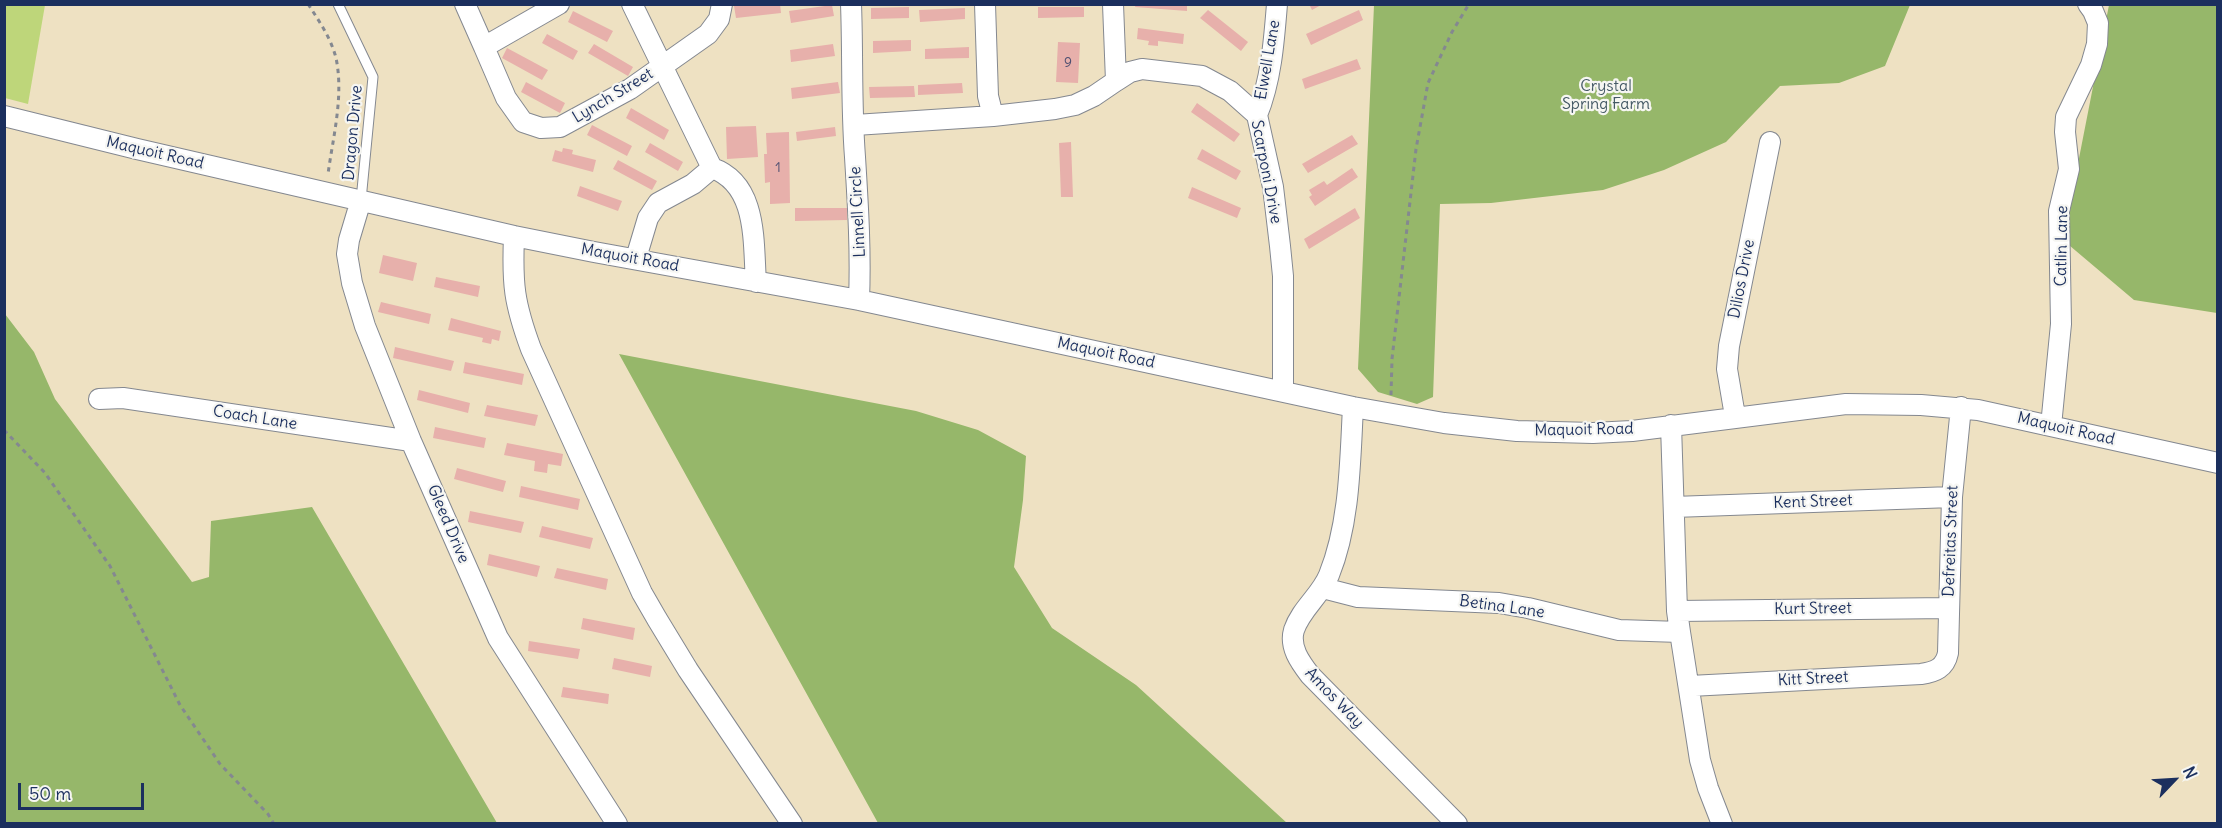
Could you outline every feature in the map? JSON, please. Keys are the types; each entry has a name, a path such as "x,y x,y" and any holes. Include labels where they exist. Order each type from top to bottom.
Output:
{"street":[{"path":"465,4 484,47 559,4"},
{"path":"632,4 712,168 734,181 748,206 755,249 756,282"},
{"name":"Lynch Street","path":"484,47 506,98 523,122 541,128 560,127 630,89 708,34 719,19 722,4"},
{"name":"Linnell Circle","path":"851,4 854,156 858,187 861,261 859,300"},
{"path":"985,4 988,96 993,116"},
{"path":"855,125 993,116 1075,105 1094,96 1116,81 1113,4"},
{"name":"Elwell Lane","path":"1257,115 1265,96 1277,4"},
{"name":"Catlin Lane","path":"2050,426 2061,324 2059,211 2069,169 2065,132 2066,117 2091,65 2097,44 2098,23 2088,4"},
{"name":"Scarponi Drive","path":"1116,81 1130,72 1142,69 1202,76 1230,91 1257,115 1272,187 1280,246 1284,391"},
{"name":"Maquoit Road","path":"4,116 514,236 859,300 1353,407 1480,428 1536,432 1622,431 1846,404 1884,403 1961,408 2217,464"},
{"name":"Dilios Drive","path":"1734,416 1727,369 1729,346 1770,142"},
{"path":"636,258 648,218 658,203 693,184 712,168"},
{"name":"Gleed Drive","path":"362,200 349,240 347,254 352,283 365,326 411,441 498,638 617,824"},
{"path":"514,236 512,277 520,321 531,350 642,593 688,670 792,824"},
{"name":"Coach Lane","path":"99,399 123,398 411,441"},
{"name":"Amos Way","path":"1353,407 1347,488 1337,551 1323,588 1294,630 1294,648 1300,663 1457,824"},
{"name":"Defreitas Street","path":"1936,670 1946,661 1948,653 1952,497 1961,408"},
{"path":"1671,425 1677,611 1700,760 1708,789 1722,824"},
{"name":"Kent Street","path":"1674,507 1952,497"},
{"name":"Betina Lane","path":"1323,588 1358,597 1499,603 1619,630 1680,632"},
{"name":"Kurt Street","path":"1677,611 1949,608"},
{"name":"Kitt Street","path":"1690,686 1922,674 1936,670"}],"lane":[{"name":"Dragon Drive","path":"338,4 373,77 362,200"}],"path":[{"path":"308,4 324,28 336,57 340,86 328,174"},
{"path":"1390,413 1392,359 1416,149 1428,83 1452,32 1469,4"},
{"path":"4,430 45,472 110,566 180,705 220,764 268,814 274,824"}],"green space":[{"path":"5,4 45,5 28,104 5,98"},
{"name":"Crystal Spring Farm","path":"1374,4 1910,5 1885,66 1839,83 1780,86 1726,142 1664,170 1603,190 1491,203 1440,204 1433,397 1417,404 1378,392 1358,369"},
{"path":"2109,5 2217,5 2217,313 2134,300 2063,240"},
{"path":"5,314 34,352 55,399 192,582 209,577 211,521 312,507 497,823 5,823"},
{"path":"619,354 916,411 978,430 1026,456 1014,567 1052,628 1136,685 1287,823 878,823"}],"building":[{"path":"780,4 781,13 736,18 734,6"},
{"path":"1136,4 1187,4 1187,11 1135,7"},
{"path":"1309,4 1323,4 1312,10"},
{"path":"832,5 834,16 791,23 789,11"},
{"path":"909,7 909,18 871,19 871,8"},
{"path":"1038,7 1084,7 1084,17 1038,18"},
{"path":"965,8 965,19 920,22 919,10"},
{"path":"1208,10 1248,42 1241,51 1200,18"},
{"path":"1359,10 1363,20 1311,45 1306,34"},
{"path":"573,11 613,31 607,42 568,22"},
{"path":"1138,28 1184,34 1183,44 1158,41 1158,46 1148,45 1149,41 1137,39"},
{"path":"547,34 578,51 573,60 542,43"},
{"path":"911,40 911,51 873,53 873,41"},
{"path":"1058,42 1080,43 1078,83 1056,82"},
{"path":"594,44 633,67 628,76 588,53"},
{"path":"833,44 835,56 791,62 790,50"},
{"path":"969,47 969,58 925,59 925,49"},
{"path":"507,48 548,70 542,80 502,58"},
{"path":"1357,59 1361,69 1305,89 1302,79"},
{"path":"526,82 565,103 560,113 521,92"},
{"path":"838,82 840,93 792,99 791,88"},
{"path":"962,83 963,93 918,95 918,85"},
{"path":"914,86 915,97 870,98 869,87"},
{"path":"1197,103 1240,134 1234,142 1191,112"},
{"path":"631,108 669,130 664,140 626,118"},
{"path":"592,125 632,146 627,156 587,135"},
{"path":"756,126 758,157 727,159 726,127"},
{"path":"835,127 836,136 797,141 796,132"},
{"path":"789,132 790,203 770,204 770,182 765,183 766,133"},
{"path":"1352,135 1358,144 1308,173 1302,164"},
{"path":"1071,142 1073,197 1061,197 1059,143"},
{"path":"650,143 683,162 678,171 645,152"},
{"path":"563,148 573,150 572,154 596,160 593,172 552,161 555,150 562,152"},
{"path":"1202,149 1241,171 1236,180 1197,159"},
{"path":"618,160 657,181 652,190 613,169"},
{"path":"1352,168 1358,177 1315,206 1309,197 1312,195 1309,190 1324,181 1327,185"},
{"path":"580,186 622,201 618,211 577,196"},
{"path":"1192,187 1241,208 1237,218 1188,198"},
{"path":"795,208 847,208 847,220 795,221"},
{"path":"1355,208 1360,218 1309,249 1304,239"},
{"path":"383,255 417,263 413,281 379,273"},
{"path":"436,277 480,286 478,297 434,287"},
{"path":"381,302 431,314 429,324 378,312"},
{"path":"451,318 501,331 499,341 492,339 491,344 482,342 483,338 448,330"},
{"path":"395,347 454,361 451,371 393,358"},
{"path":"465,362 524,374 522,385 463,373"},
{"path":"419,390 470,403 468,413 417,400"},
{"path":"487,405 538,415 535,426 484,416"},
{"path":"435,427 486,438 484,448 433,438"},
{"path":"507,443 563,454 561,466 548,464 547,473 534,471 535,461 504,455"},
{"path":"457,468 506,481 503,492 454,479"},
{"path":"521,486 580,499 578,510 519,497"},
{"path":"470,511 524,522 521,533 468,522"},
{"path":"542,526 593,538 590,549 539,537"},
{"path":"489,554 540,566 537,577 487,565"},
{"path":"557,568 608,579 606,590 554,578"},
{"path":"583,618 635,628 633,640 581,629"},
{"path":"529,641 580,649 578,659 528,651"},
{"path":"614,658 652,666 650,677 612,669"},
{"path":"563,687 609,694 608,704 561,697"}]}
